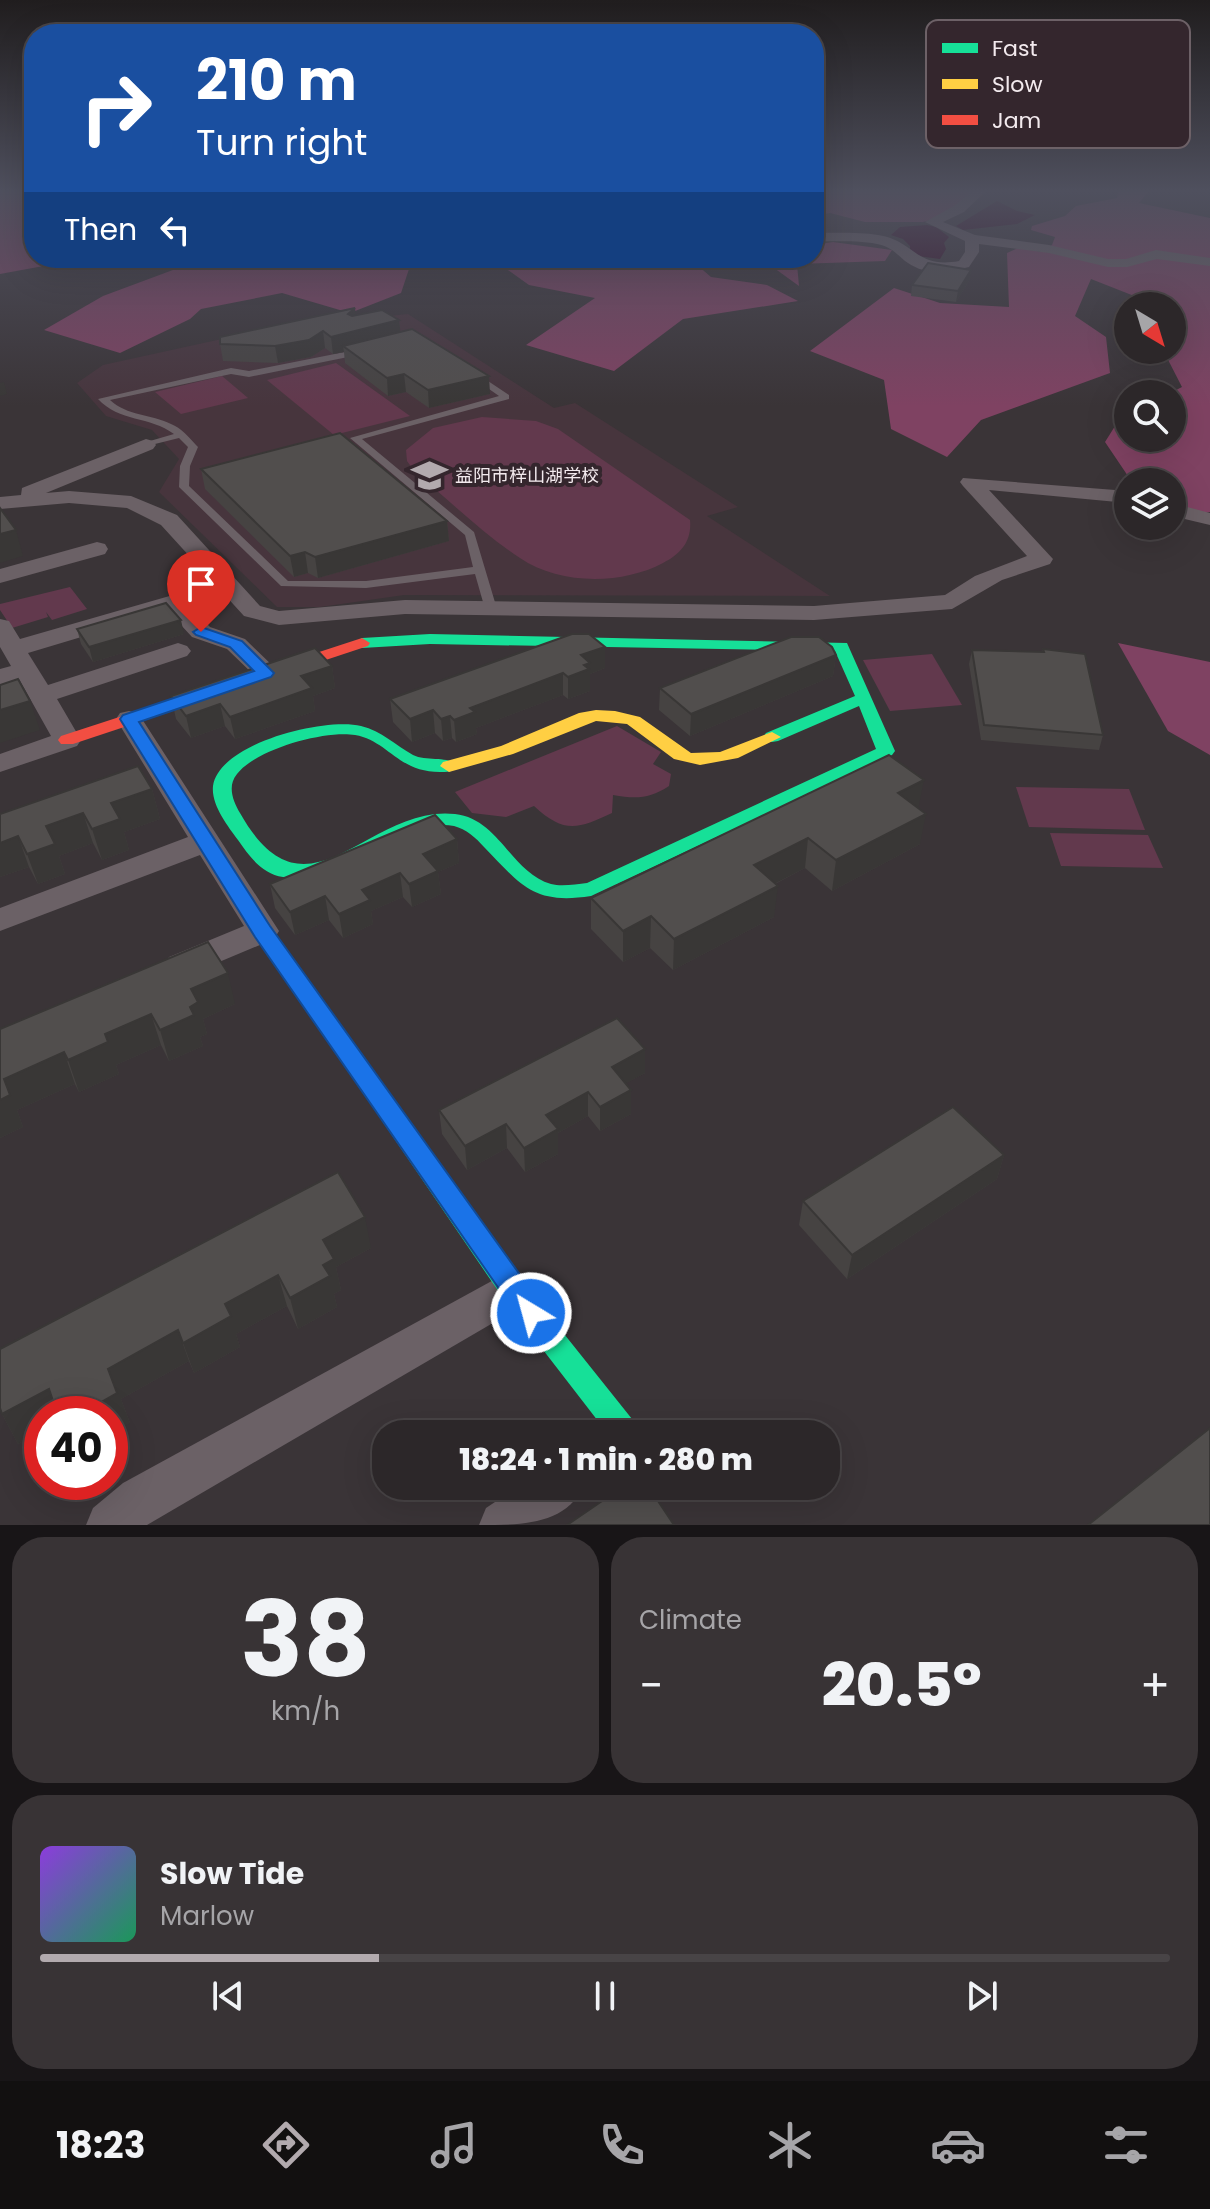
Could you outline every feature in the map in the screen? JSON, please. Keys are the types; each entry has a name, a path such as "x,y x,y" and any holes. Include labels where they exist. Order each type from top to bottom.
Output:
{"street":[{"path":"920,263 944,268 965,263"},
{"path":"1,503 146,445"},
{"path":"100,463 131,502"},
{"path":"1,503 69,497 131,502 169,520 252,611 279,618 366,608 814,613 952,602 965,589 996,573 1042,559 970,482 1114,496"},
{"path":"1186,514 1210,519"},
{"path":"0,576 97,549"},
{"path":"0,677 20,659 173,602 201,632 236,644 266,673"},
{"path":"0,626 67,740"},
{"path":"0,763 355,643 400,640 841,646 864,698 886,751 591,889 570,892 547,891 533,885 482,830 469,821 451,818 432,821 325,867 300,873 278,869 261,861 225,803 221,782 236,761 323,729 360,731 374,737 404,761 427,767 451,767 585,717 607,714 625,716 639,723 674,753 710,760 728,756 864,698"},
{"path":"41,696 178,651"},
{"path":"129,719 263,931 512,1289 615,1420"},
{"path":"0,920 204,842"},
{"path":"146,981 263,931"},
{"path":"110,1525 140,1500 512,1289"},
{"path":"503,1525 540,1500"}],"lane":[{"path":"373,349 262,372 231,371 103,399 111,409 130,417 172,427 193,447 185,466 184,487 285,584 346,586 392,582 441,571 480,570"},
{"path":"468,372 506,397 355,438 470,534 491,609"},
{"path":"146,445 180,435"}],"shaded area":[{"path":"0,263 24,263 24,268 33,268 0,274"},
{"path":"1007,263 1210,263 1210,512 1197,514 1186,510 1186,468 1123,468 1105,442 1114,428 1114,452 1186,452 1186,380 1178,380 1170,364 1186,364 1186,292 1124,292 1091,279 1075,316 1106,337 1110,373 981,420 947,457 891,429 884,380 810,351 894,288 940,303 1009,307"},
{"path":"178,268 412,268 409,269 401,293 350,313 282,293 201,309 190,319 120,353 44,330 103,296"},
{"path":"505,268 700,268 711,277 767,285 798,301 683,319 614,371 526,345 595,298 529,285"},
{"path":"774,268 797,268 799,286"},
{"name":"益阳市梓山湖学校","path":"408,314 554,408 575,403 738,507 707,516 830,596 404,595 320,607 277,607 159,492 179,459 152,430 106,416 77,383 103,365 267,329"},
{"path":"336,363 410,416 334,435 267,380"},
{"path":"222,376 248,398 181,414 155,392"},
{"path":"482,417 536,421 558,429 690,520 684,546 669,559 647,570 610,578 591,579 553,573 520,558 466,516 415,472 407,461 406,450 433,428"},
{"path":"70,587 87,609 52,620 46,612 48,617 12,628 0,610 0,604"},
{"path":"1118,643 1210,662 1210,755 1168,731"},
{"path":"932,654 962,705 890,711 863,660"},
{"path":"617,726 661,752 653,764 671,774 669,786 642,797 613,795 612,813 590,823 563,825 534,806 506,817 472,813 455,792"},
{"path":"1016,787 1129,789 1145,830 1029,827"},
{"path":"1050,833 1148,835 1163,868 1061,866"}],"building":[{"path":"928,263 971,270 958,291 912,285"},
{"path":"355,308 348,314 352,316 382,310 399,320 331,337 323,331 309,340 275,346 220,344 220,337"},
{"path":"412,329 489,376 428,390 404,374 387,378 343,346"},
{"path":"340,433 447,521 315,557 305,552 290,556 201,469"},
{"path":"0,508 16,530 0,534"},
{"path":"166,603 181,620 89,647 77,629"},
{"path":"572,634 589,634 605,647 581,655 590,663 584,665 589,669 568,677 563,673 470,708 475,712 454,720 450,716 441,719 433,710 410,719 390,699"},
{"path":"791,637 819,637 832,647 836,655 691,714 660,688"},
{"path":"315,648 332,666 301,676 312,688 230,717 220,704 186,716 171,696"},
{"path":"1043,649 1085,654 1103,735 984,725 972,650 1044,652"},
{"path":"18,679 30,701 0,710 0,685"},
{"path":"889,755 924,780 898,793 926,814 836,860 808,838 754,865 778,886 674,939 651,916 623,931 591,898"},
{"path":"138,766 152,789 111,803 120,819 92,829 83,813 46,826 55,844 27,854 18,836 0,843 0,814"},
{"path":"435,815 457,839 423,854 438,871 409,884 400,873 362,890 370,900 339,914 325,896 290,912 270,884"},
{"path":"208,942 228,973 191,989 198,1002 190,1007 194,1015 160,1030 151,1014 105,1034 108,1042 68,1060 64,1052 4,1079 10,1095 0,1100 0,1029"},
{"path":"617,1018 645,1049 612,1067 631,1090 600,1107 588,1092 546,1115 558,1129 524,1148 506,1124 465,1146 439,1110"},
{"path":"953,1107 1004,1155 852,1255 803,1201"},
{"path":"338,1172 365,1217 323,1240 334,1259 323,1265 330,1276 290,1298 278,1275 225,1304 231,1316 183,1343 178,1330 108,1369 117,1393 112,1396 51,1396 49,1389 36,1396 24,1396 24,1402 2,1414 0,1349"},
{"path":"1210,1428 1210,1525 1088,1525"},
{"path":"604,1500 657,1500 674,1525 567,1525"}],"traffic: fast":[{"path":"362,643 430,639 841,646 864,698 772,737"},
{"path":"449,766 419,764 370,734 343,729 303,735 260,749 229,770 222,788 226,805 259,856 282,870 305,872 330,865 410,827 437,820 456,820 472,826 485,836 533,884 549,891 570,892 591,889 886,751 864,698"},
{"path":"263,931 512,1289 615,1420"}],"traffic: slow":[{"path":"449,766 507,750 585,717 596,716 615,716 634,721 689,758 722,757 772,737"}],"traffic: jam":[{"path":"67,740 362,643"}],"place":[{"name":"益阳市梓山湖学校","path":"429,476"}],"route":[{"path":"201,632 236,644 266,673 129,719 263,931 531,1313"}]}
